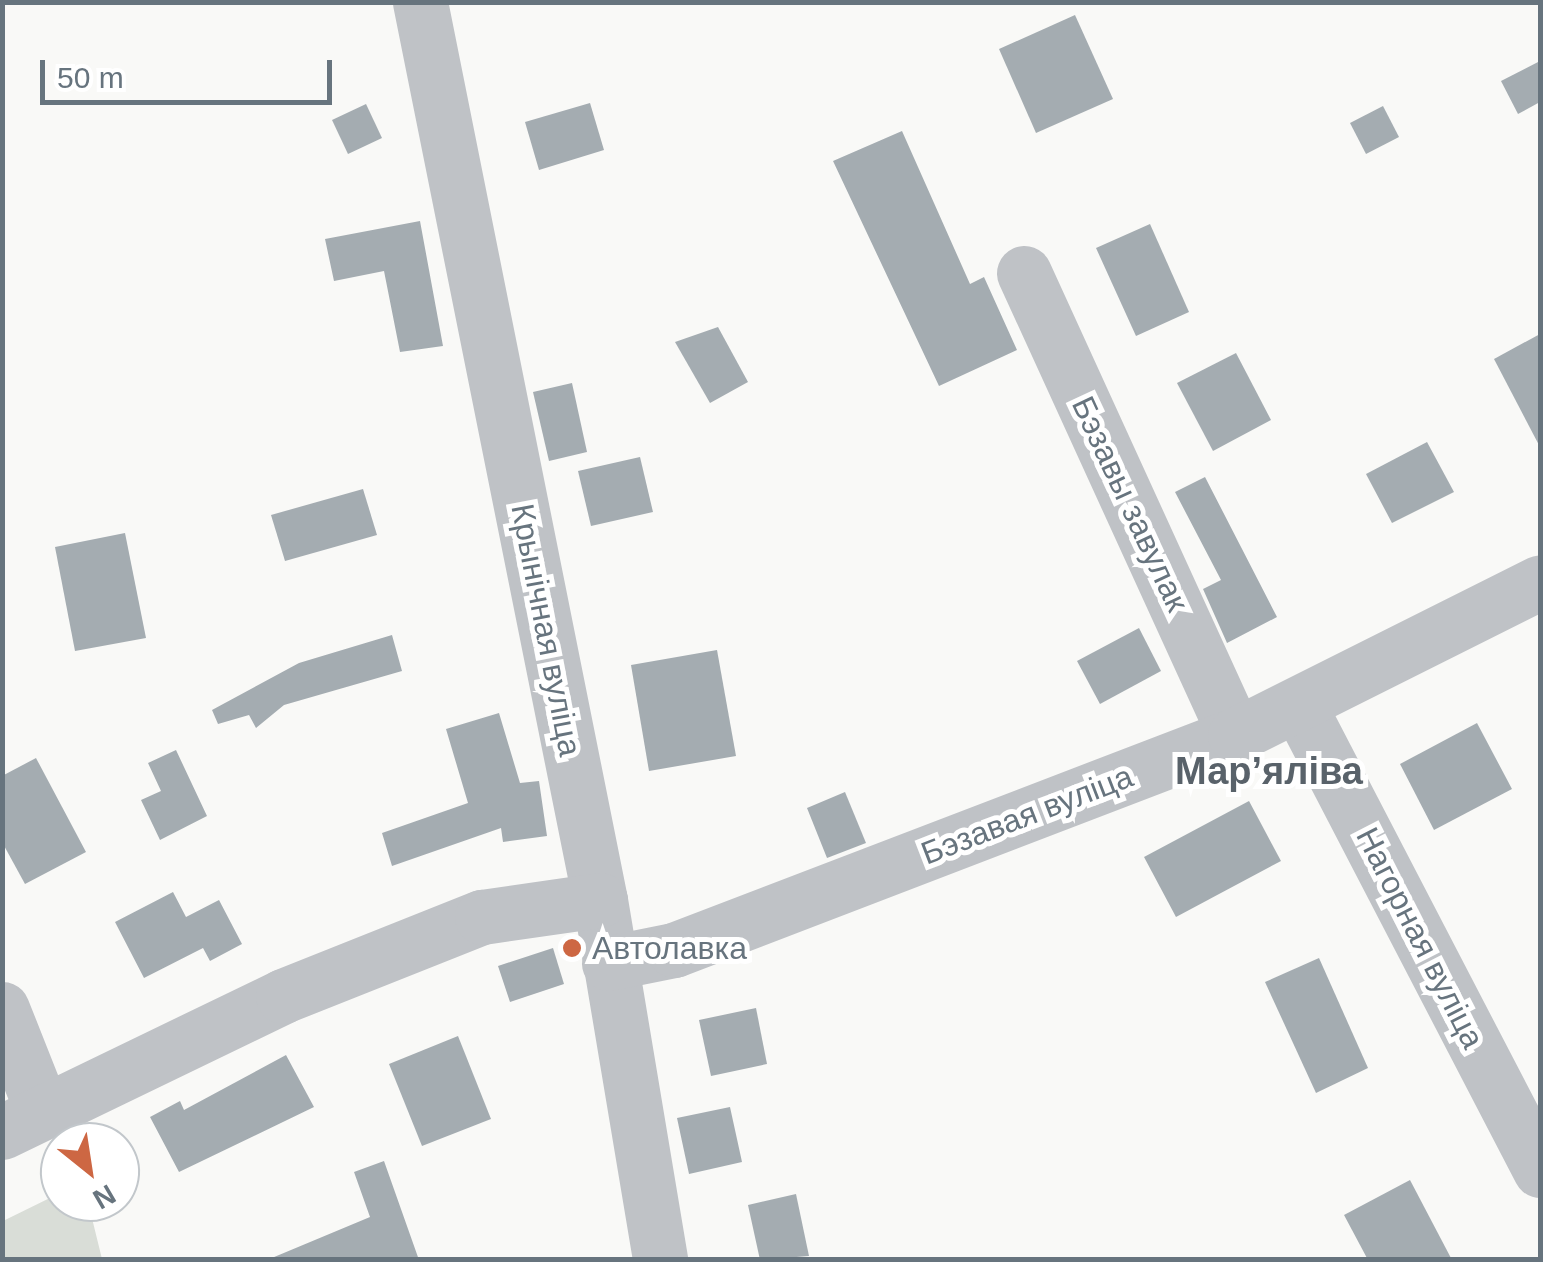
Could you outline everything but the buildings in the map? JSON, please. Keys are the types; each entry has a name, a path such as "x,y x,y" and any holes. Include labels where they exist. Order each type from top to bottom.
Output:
{"street":[{"name":"Крынічная вуліца","path":"420,2 600,900 660,1260"},
{"name":"Бэзавы завулак","path":"1024,273 1235,735"},
{"name":"Бэзавая вуліца","path":"609,963 674,950 1235,735 1540,582"},
{"name":"Нагорная вуліца","path":"1299,706 1540,1170"},
{"path":"2,1010 22,1121 283,996 482,917 600,900"}],"shaded area":[{"path":"40,1203 40,1222 93,1222 102,1259 3,1259 3,1221"}],"place":[{"name":"Автолавка","path":"572,948"}],"district":[{"name":"Марʼяліва","path":"1269,772"}]}
